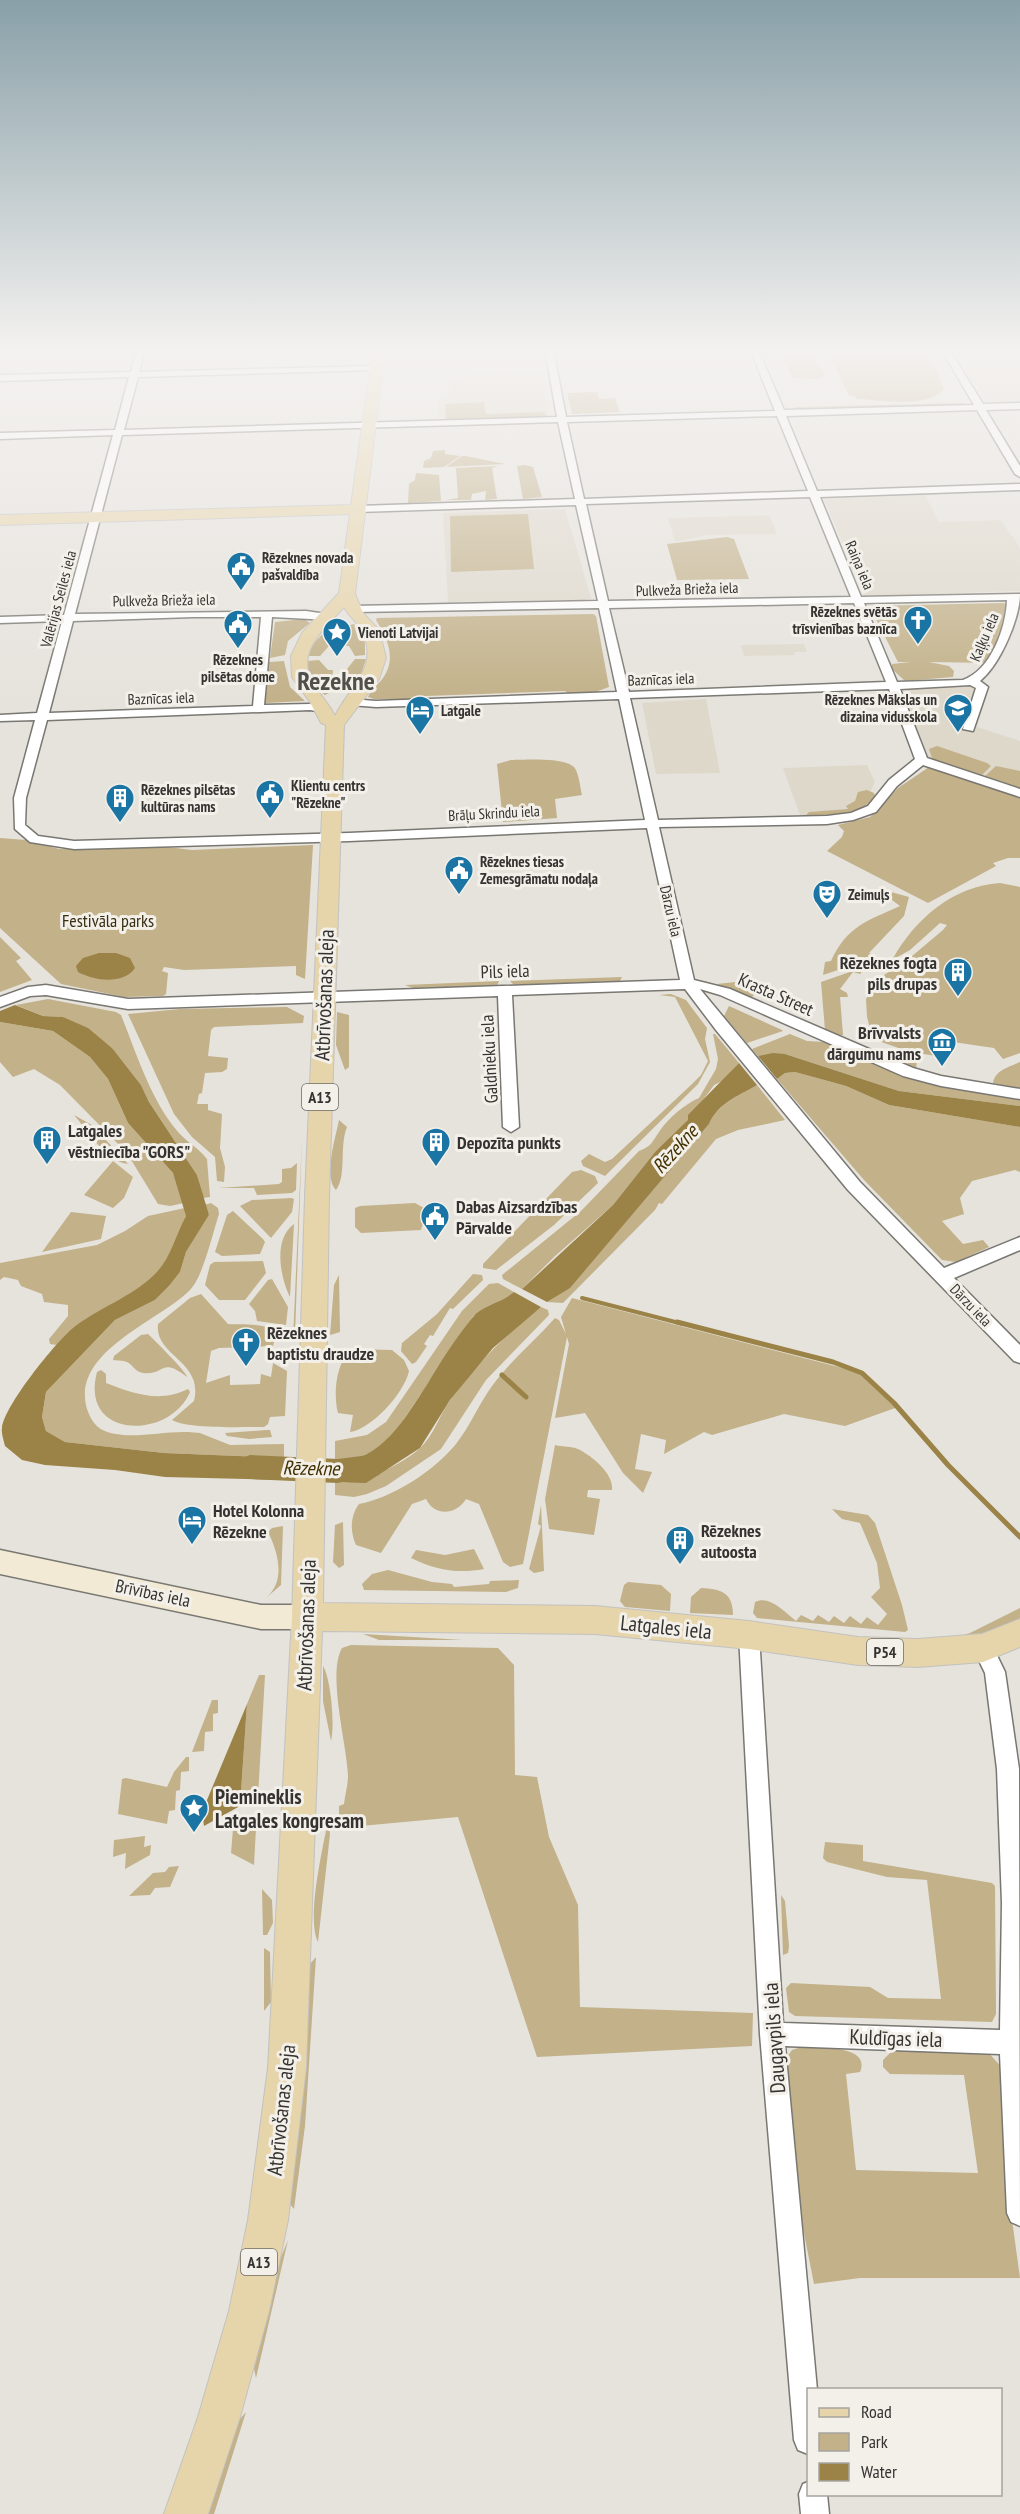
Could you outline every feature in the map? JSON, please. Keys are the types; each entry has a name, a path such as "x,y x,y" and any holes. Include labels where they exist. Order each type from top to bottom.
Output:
{"main road":[{"path":"354,608 358,509 364,466"},
{"path":"0,520 358,509"},
{"path":"341,599 354,608 375,639 378,658 370,679 350,702 342,718 326,711 301,677 299,656 308,637 329,617 341,599"},
{"path":"329,617 354,608"},
{"path":"326,711 350,702"},
{"name":"Atbrīvošanas aleja","path":"186,2514 219,2417 249,2311 274,2184 287,2068 307,1617 330,837 326,711"},
{"name":"Brīvības iela","path":"0,1562 261,1617 307,1617"},
{"name":"Latgales iela","path":"307,1617 565,1619 749,1635 858,1651 918,1653 966,1652 983,1648 1020,1632"}],"street":[{"name":"Valērijas Seiles iela","path":"46,842 26,834 18,820 22,789 109,466"},
{"name":"Dārzu iela","path":"573,466 688,983 712,1016 854,1186 1020,1356"},
{"name":"Raiņa iela","path":"803,466 921,754 921,760"},
{"path":"358,509 1020,487"},
{"name":"Pulkveža Brieža iela","path":"354,608 605,606 1016,597"},
{"name":"Kaļķu iela","path":"973,682 981,678 991,663 1016,597"},
{"path":"258,709 267,614"},
{"name":"Pulkveža Brieža iela","path":"0,620 70,616 267,614 329,617"},
{"path":"969,729 982,687 973,682"},
{"name":"Baznīcas iela","path":"350,702 376,704 973,682"},
{"name":"Baznīcas iela","path":"0,718 258,709 326,711"},
{"path":"921,760 1020,793"},
{"name":"Brāļu Skrindu iela","path":"46,842 74,845 652,824 827,820 854,816 872,809 893,783 921,760"},
{"name":"Pils iela","path":"0,1002 28,992 46,990 128,1004 688,983"},
{"name":"Krasta Street","path":"688,983 707,986 908,1072 940,1081 1020,1094"},
{"name":"Galdnieku iela","path":"505,989 510,1057 511,1127"},
{"path":"712,1016 712,1010 718,1002 736,998"},
{"path":"942,1276 1020,1243"},
{"name":"Daugavpils iela","path":"749,1635 772,2034 807,2429"},
{"path":"983,1648 996,1672 1008,1769 1016,1904 1015,2042 1020,2213"},
{"name":"Kuldīgas iela","path":"772,2034 1015,2042"},
{"path":"813,2496 815,2514"}],"shaded area":[{"path":"925,495 939,522 1001,520 1014,537 1020,550 1020,591 865,596 824,499"},
{"path":"565,509 591,598 584,600 448,602 443,513"},
{"path":"769,515 777,534 707,535 675,542 668,518"},
{"path":"804,644 807,652 794,652 795,655 744,656 741,645"},
{"name":"Rēzeknes Mākslas un dizaina vidusskola","path":"971,684 989,687 977,727 1020,741 1020,790 928,758 926,755 902,692 911,689"},
{"path":"706,699 720,773 656,774 642,703"},
{"path":"867,765 875,782 867,799 854,810 825,815 800,815 783,768"}],"green space":[{"path":"423,466 445,466 444,467"},
{"path":"497,466 492,468 497,499 485,500 486,491 472,494 471,500 446,500 458,498 456,468"},
{"path":"517,466 533,467 542,497 523,499"},
{"path":"416,473 439,475 441,501 408,503 409,484 415,480"},
{"path":"528,514 534,569 451,572 450,516"},
{"path":"727,537 734,539 749,579 677,580 667,544"},
{"path":"1003,603 1008,605 991,663 929,662 949,666 954,671 953,677 905,681 892,669 892,664 910,662 898,662 869,606"},
{"path":"593,614 596,616 609,687 598,693 569,694 565,691 426,696 422,699 368,697 387,671 390,656 377,618"},
{"path":"304,619 310,623 288,641 285,655 270,658 275,622"},
{"path":"354,624 365,643 365,655 355,656 349,646 343,646 346,626"},
{"path":"331,625 338,626 335,646 329,646 320,656 308,656 312,645"},
{"path":"355,659 366,659 361,675 346,693 340,691 340,670 347,669"},
{"path":"319,660 328,670 333,670 331,692 325,695 314,684 308,671 307,661"},
{"path":"284,661 290,687 305,701 265,703 269,662"},
{"path":"937,746 991,766 982,775 937,761 932,758 929,749"},
{"path":"511,760 544,760 569,764 577,773 582,795 555,799 557,818 503,822 497,764"},
{"path":"996,766 1020,771 1020,788 985,776"},
{"path":"929,767 1020,798 1020,858 1008,858 993,863 996,866 928,903 827,851 842,837 844,831 838,825 870,817 898,788"},
{"path":"867,790 874,793 876,798 856,812 804,817 809,812 848,809 846,806 855,801 858,792"},
{"name":"Festivāla parks","path":"0,838 26,840 59,849 167,847 192,850 313,845 305,979 296,975 296,966 184,970 164,967 162,971 168,973 166,994 163,996 124,997 61,984 0,928"},
{"path":"1000,883 1020,887 1020,1053 1003,1059 994,1048 953,1042 937,1044 936,1056 918,1053 916,1069 906,1066 909,1061 907,1051 876,1040 871,1032 866,999 879,978 905,962 947,925 940,923 910,950 892,960 901,945 924,918 951,898 983,885"},
{"path":"891,892 909,897 904,916 869,953 876,956 823,975 825,962 831,961 837,949 851,932 900,906 888,897"},
{"path":"0,937 21,958 16,961 32,980 0,992"},
{"path":"867,966 860,974 853,972 840,989 847,993 848,997 840,997 843,1035 825,1030 821,982"},
{"path":"622,977 620,981 514,985 510,981"},
{"path":"499,981 497,986 413,988 405,985"},
{"path":"745,981 757,983 757,992 752,997 744,996 717,984"},
{"path":"671,994 686,1000 707,1028 705,1039 710,1062 698,1084 605,1176 583,1166 581,1161 589,1154 605,1162 612,1159 701,1075 708,1061 675,997 659,995"},
{"path":"48,999 116,1012 121,1015 144,1073 165,1115 178,1132 207,1159 210,1197 203,1198 197,1175 149,1102 141,1085 113,1049 63,1017 43,1016 16,1005"},
{"path":"729,1006 783,1031 747,1043 724,1016"},
{"path":"287,1007 304,1016 303,1023 214,1027 211,1030 208,1056 228,1058 227,1069 222,1072 205,1073 202,1093 199,1094 197,1104 208,1104 208,1110 222,1114 220,1148 225,1167 224,1182 217,1181 215,1157 192,1137 174,1114 128,1014 180,1009"},
{"path":"337,1012 349,1015 349,1067 345,1070 336,1045"},
{"path":"0,1022 53,1031 90,1057 108,1079 128,1123 173,1173 184,1203 170,1206 158,1204 127,1153 60,1085 34,1069 13,1077 0,1062"},
{"path":"713,1034 739,1063 722,1081 714,1085 684,1126 655,1152 613,1205 554,1257 522,1289 503,1279 502,1275 581,1211 639,1151 651,1143 672,1117 699,1098 716,1069 718,1059"},
{"path":"790,1034 807,1041 825,1042 927,1083 1020,1097 1020,1106 899,1091 785,1054 758,1056 752,1049"},
{"path":"1020,1062 1020,1089 993,1083 1000,1072"},
{"path":"795,1072 846,1086 889,1105 1020,1127 1020,1172 1015,1170 972,1181 960,1198 964,1214 942,1221 963,1244 983,1240 989,1247 956,1262 942,1260 864,1180 777,1079 785,1073"},
{"path":"757,1085 785,1120 738,1130 716,1139 662,1204 659,1203 655,1210 563,1303 547,1302 570,1287 709,1124 718,1110"},
{"path":"74,1115 92,1125 128,1164 120,1162 105,1152"},
{"path":"339,1120 347,1127 343,1143 341,1177 336,1190 332,1184 330,1166"},
{"path":"302,1138 295,1335 293,1339"},
{"path":"113,1161 133,1177 124,1198 113,1208 84,1195"},
{"path":"297,1163 296,1190 292,1193 257,1195 254,1188 218,1188 279,1184 282,1182 282,1169 291,1168"},
{"path":"581,1170 595,1176 598,1183 554,1225 496,1270 483,1268 483,1264 572,1172"},
{"path":"294,1199 292,1212 271,1238 240,1206 252,1200"},
{"path":"211,1203 218,1208 219,1214 195,1284 176,1302 120,1340 104,1355 91,1371 85,1389 87,1409 97,1426 110,1433 133,1435 188,1432 200,1433 230,1445 284,1444 284,1458 164,1453 65,1442 46,1431 42,1417 46,1392 115,1320 155,1300 169,1286 180,1272 186,1252 209,1215 204,1205"},
{"path":"415,1203 424,1208 425,1216 421,1230 361,1233 355,1227 355,1208 360,1206"},
{"path":"185,1208 186,1216 168,1260 154,1276 134,1292 74,1328 57,1345 50,1344 49,1339 68,1316 68,1305 44,1302 42,1294 21,1286 18,1280 4,1277 0,1280 0,1263 97,1245 148,1216"},
{"path":"233,1211 265,1242 260,1254 222,1256 215,1252 227,1215"},
{"path":"71,1212 106,1216 101,1239 42,1252"},
{"path":"294,1224 290,1297 283,1279 280,1259 283,1239"},
{"path":"263,1261 266,1273 245,1300 219,1300 205,1285 210,1265 214,1262"},
{"path":"473,1274 482,1275 483,1280 453,1309 450,1308 433,1336 430,1335 424,1344 427,1346 412,1364 401,1351 402,1343 437,1314"},
{"path":"339,1275 340,1332 330,1335 334,1285"},
{"path":"272,1279 288,1307 286,1325 257,1321 255,1311 249,1304 268,1280"},
{"path":"498,1283 514,1292 508,1299 473,1316 396,1431 369,1453 335,1464 335,1441 367,1435 386,1422 462,1311 489,1284"},
{"path":"201,1294 228,1324 261,1326 276,1334 273,1346 219,1348 211,1351 206,1383 230,1375 230,1385 260,1384 261,1374 271,1377 273,1363 287,1371 285,1416 270,1417 268,1424 264,1427 202,1426 172,1420 194,1401 195,1388 186,1367 163,1344 158,1324 190,1298"},
{"path":"572,1298 862,1373 898,1407 845,1426 784,1414 712,1435 704,1432 664,1454 666,1440 641,1434 635,1469 652,1472 643,1493 623,1473 585,1413 555,1418 569,1344 567,1337 523,1564 510,1567 503,1562 479,1504 466,1499 457,1508 446,1512 435,1509 426,1499 412,1504 381,1553 356,1545 352,1524 359,1504 385,1496 412,1482 447,1454 461,1437 499,1377 555,1318 559,1320 566,1334 561,1317"},
{"path":"541,1307 548,1310 549,1315 486,1380 441,1449 386,1486 354,1497 335,1495 335,1482 367,1478 402,1461 419,1449 429,1438 451,1399 471,1374 504,1338"},
{"path":"148,1334 187,1377 167,1367 155,1372 143,1373 127,1362 113,1360 114,1356 141,1335"},
{"path":"352,1349 392,1350 404,1360 409,1371 400,1390 385,1409 367,1425 350,1432 353,1415 338,1413 336,1388 342,1362"},
{"path":"101,1370 106,1374 106,1383 127,1391 157,1396 167,1396 188,1389 190,1392 180,1408 164,1419 147,1425 129,1426 113,1421 101,1411 95,1394 97,1372"},
{"path":"270,1430 272,1437 249,1439 227,1436 225,1433"},
{"path":"555,1445 574,1448 585,1453 602,1467 610,1478 612,1490 588,1490 587,1497 600,1499 594,1535 549,1529 545,1499"},
{"path":"541,1505 544,1571 534,1573 529,1569 541,1526 538,1524"},
{"path":"832,1509 868,1515 875,1523 902,1605 908,1630 905,1632 757,1618 753,1613 755,1602 761,1600 777,1606 796,1621 801,1615 813,1621 818,1615 829,1622 834,1616 844,1623 850,1616 861,1624 867,1617 878,1625 887,1614 871,1597 880,1588 877,1563 860,1523 842,1519"},
{"path":"343,1522 344,1565 339,1568 333,1562 335,1525"},
{"path":"283,1526 281,1585 267,1597 277,1582 278,1574 275,1548 268,1532 272,1528"},
{"path":"474,1549 484,1569 447,1570 411,1558 416,1550 445,1555"},
{"path":"388,1570 432,1582 452,1584 454,1587 489,1584 490,1581 519,1580 518,1588 506,1592 364,1590 362,1584 372,1574"},
{"path":"628,1582 661,1585 671,1594 670,1611 625,1607 620,1601 624,1585"},
{"path":"701,1588 725,1594 731,1602 733,1615 690,1613 691,1597"},
{"path":"1020,1608 1020,1621 967,1639 950,1639 970,1633"},
{"path":"363,1634 463,1640 379,1640"},
{"path":"351,1645 498,1648 514,1665 515,1775 537,1777 549,1837 578,1905 580,2007 753,2013 752,2046 537,2057 458,1817 339,1828 339,1806 344,1804 348,1776 336,1675 342,1648"},
{"path":"323,1666 332,1703 331,1741 323,1701"},
{"path":"259,1675 265,1675 258,1796 240,1806 247,1704"},
{"path":"212,1700 218,1700 218,1713 213,1714 213,1731 205,1732 204,1751 192,1752"},
{"path":"186,1757 189,1757 189,1771 181,1772 180,1790 176,1791 175,1810 169,1811 167,1824 118,1814 122,1779 167,1787 174,1772"},
{"path":"328,1821 330,1834 318,1942 314,1917 315,1900"},
{"path":"256,1828 254,1865 231,1853 233,1829"},
{"path":"145,1836 144,1847 151,1845 150,1855 125,1869 126,1853 113,1857 114,1840"},
{"path":"825,1842 863,1845 863,1861 992,1883 995,1886 996,2014 992,2022 795,2016 789,2012 786,1988 791,1983 870,1987 888,1998 941,1999 927,1880 887,1877 827,1862 823,1858"},
{"path":"179,1866 170,1887 155,1888 150,1895 129,1896 153,1873 165,1872 169,1867"},
{"path":"262,1889 272,1900 273,1923 267,1935 263,1935"},
{"path":"781,1895 785,1901 789,1946 788,1953 783,1955"},
{"path":"264,1948 270,1952 271,2002 264,2011"},
{"path":"316,1957 305,2126 294,2209 289,2203 307,2050 310,1964"},
{"path":"798,2048 839,2049 857,2056 861,2063 860,2072 846,2074 856,2170 978,2173 964,2075 890,2074 883,2067 883,2060 893,2050 905,2049 988,2052 1003,2069 1007,2183 1020,2278 860,2278 814,2284 800,2213 784,2061 792,2050"},
{"path":"288,2240 256,2378 254,2369 279,2262"},
{"path":"246,2412 214,2514 208,2514 239,2420"}],"water":[{"path":"99,953 116,953 130,958 135,968 123,977 108,980 92,978 78,972 76,966 83,958"},
{"path":"15,1005 43,1016 63,1017 88,1028 113,1049 141,1085 149,1102 197,1175 209,1215 186,1252 180,1272 169,1286 155,1300 115,1320 46,1392 42,1417 46,1431 65,1442 164,1453 284,1458 283,1480 165,1477 115,1470 45,1465 22,1460 5,1446 2,1430 5,1418 11,1405 43,1360 73,1328 135,1290 160,1269 169,1255 186,1216 173,1173 128,1123 108,1079 90,1057 53,1031 0,1022 0,1011"},
{"path":"773,1053 785,1054 899,1091 1020,1106 1020,1127 889,1105 846,1086 795,1072 785,1073 777,1079 758,1056"},
{"path":"739,1063 757,1085 718,1110 709,1124 570,1288 547,1302 522,1289 613,1205 655,1152 688,1120 688,1115"},
{"path":"514,1292 541,1307 493,1348 450,1400 420,1448 366,1483 335,1482 335,1464 367,1454 391,1436 472,1318 481,1310"},
{"path":"247,1704 240,1806 204,1826 202,1812"}],"waterway":[{"path":"582,1298 683,1324"},
{"path":"677,1322 833,1362 862,1373 894,1403 948,1465 1020,1537"},
{"path":"502,1375 526,1397"},
{"name":"Rēzekne","path":"250,1467 338,1471 369,1467"}],"place":[{"name":"Rēzeknes novada pašvaldība","path":"241,592"},
{"name":"Rēzeknes svētās trīsvienības baznīca","path":"918,646"},
{"name":"Rēzeknes pilsētas dome","path":"238,650"},
{"name":"Vienoti Latvijai","path":"337,658"},
{"name":"Rēzeknes Mākslas un dizaina vidusskola","path":"958,734"},
{"name":"Latgale","path":"420,736"},
{"name":"Klientu centrs \"Rēzekne\"","path":"270,820"},
{"name":"Rēzeknes pilsētas kultūras nams","path":"120,824"},
{"name":"Rēzeknes tiesas Zemesgrāmatu nodaļa","path":"459,896"},
{"name":"Zeimuļs","path":"827,920"},
{"name":"Rēzeknes fogta pils drupas","path":"958,998"},
{"name":"Brīvvalsts dārgumu nams","path":"942,1068"},
{"name":"Latgales vēstniecība \"GORS\"","path":"47,1166"},
{"name":"Depozīta punkts","path":"436,1168"},
{"name":"Dabas Aizsardzības Pārvalde","path":"435,1242"},
{"name":"Rēzeknes baptistu draudze","path":"246,1368"},
{"name":"Hotel Kolonna Rēzekne","path":"192,1546"},
{"name":"Rēzeknes autoosta","path":"680,1566"},
{"name":"Piemineklis Latgales kongresam","path":"194,1834"}],"district":[{"name":"Rezekne","path":"336,680"}]}
